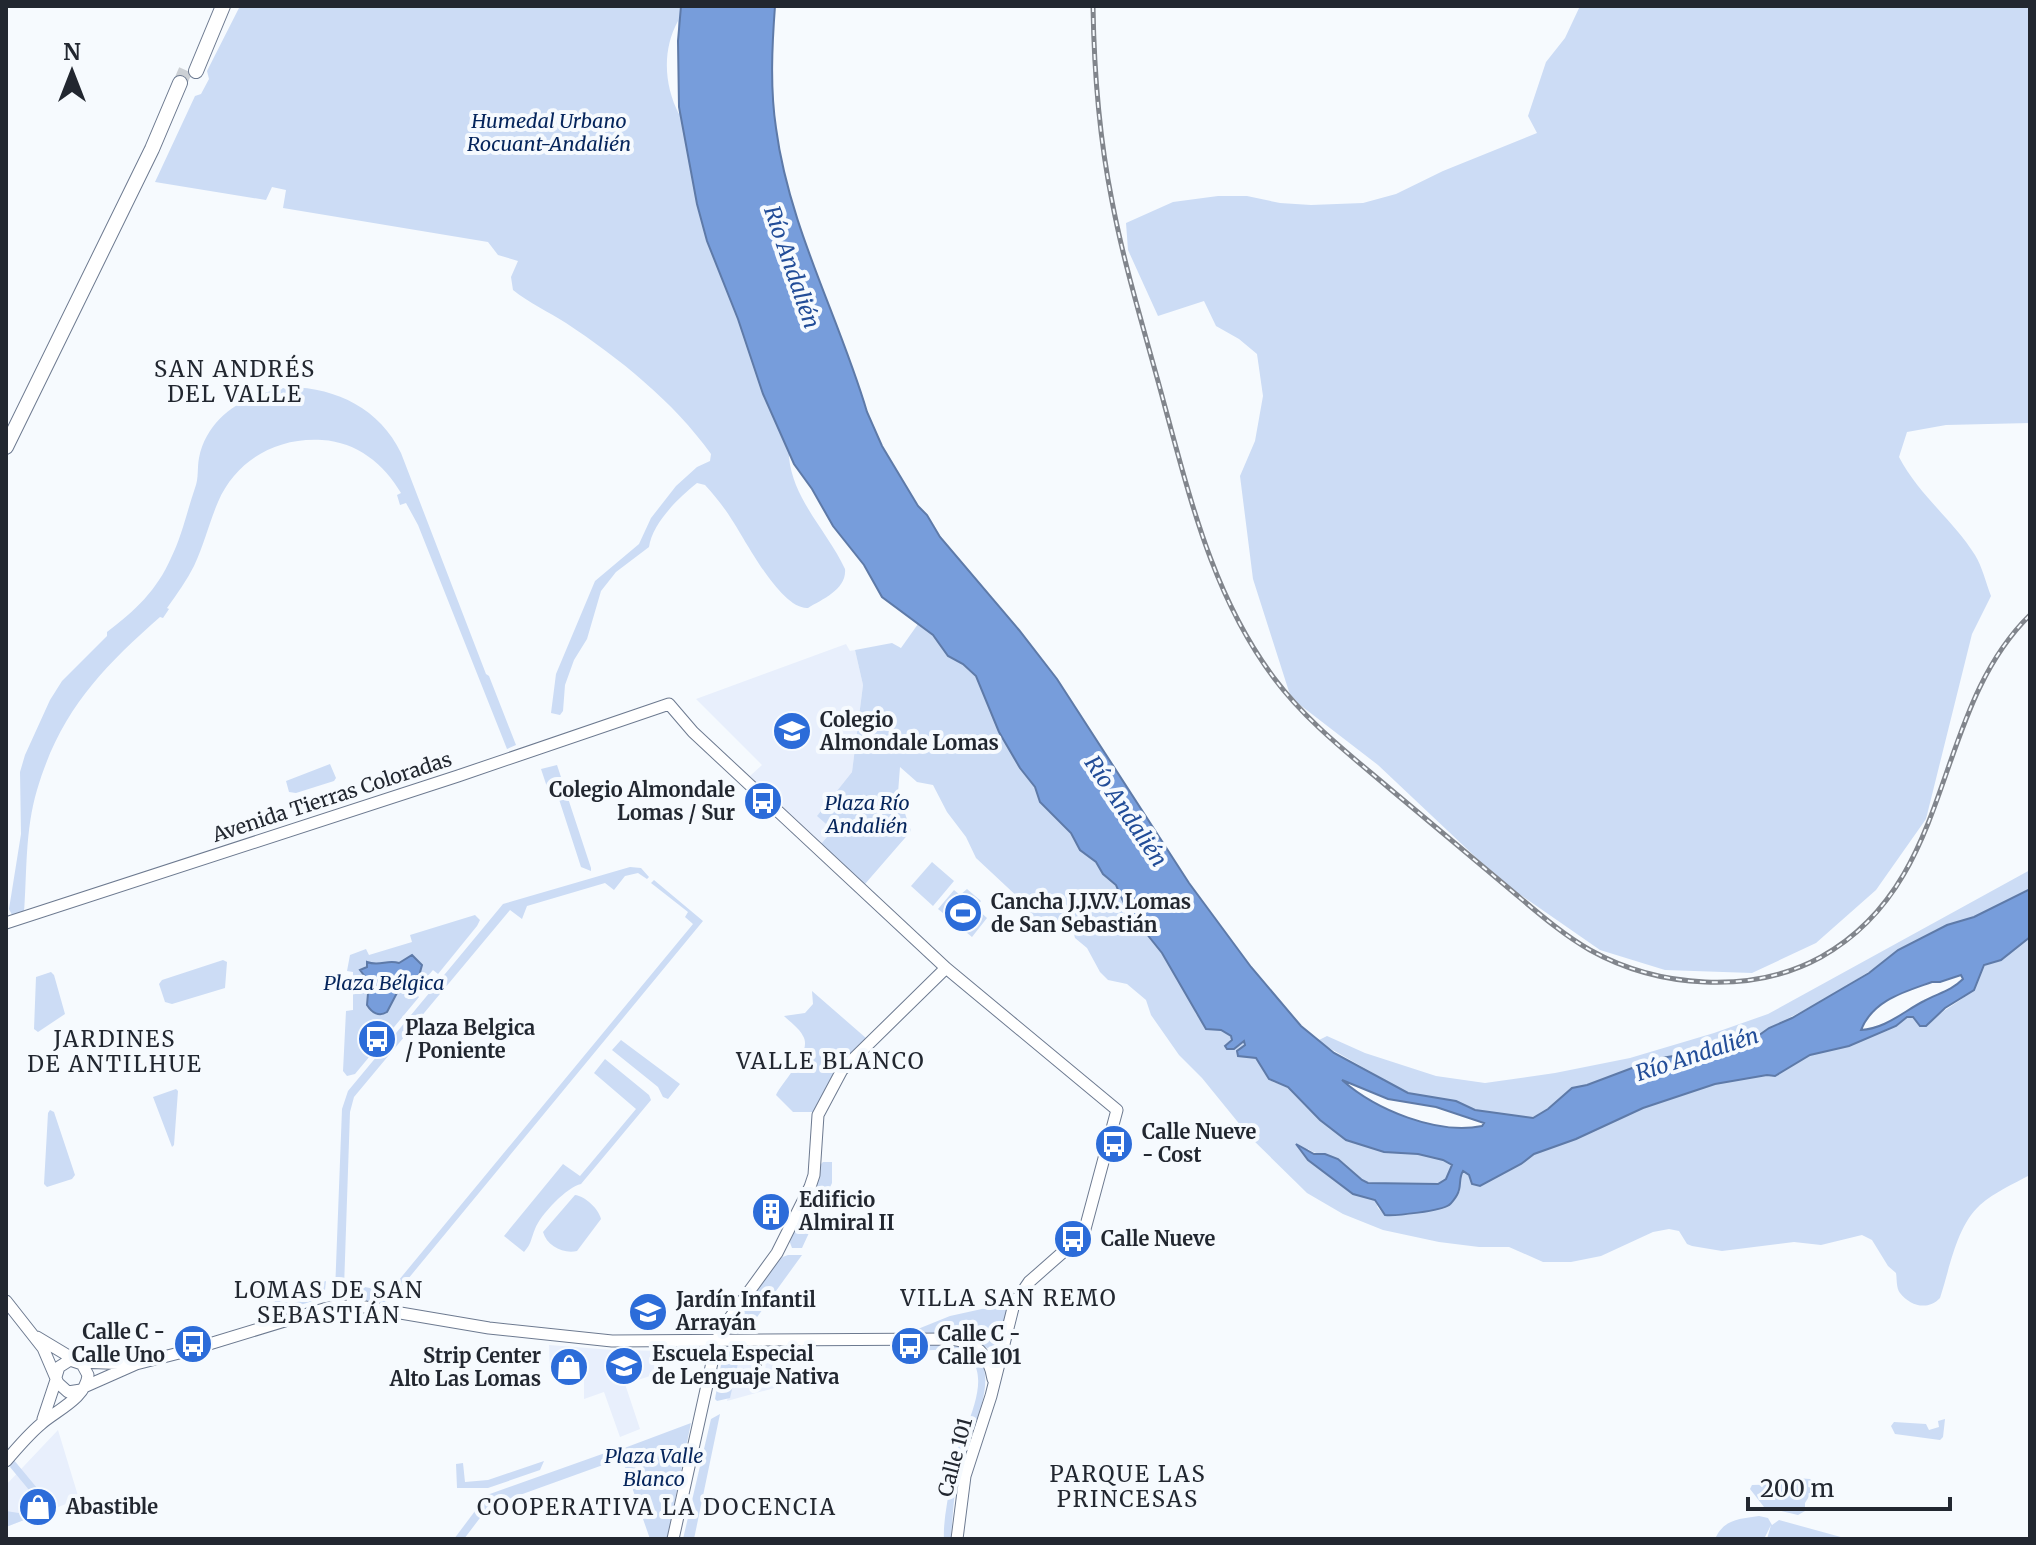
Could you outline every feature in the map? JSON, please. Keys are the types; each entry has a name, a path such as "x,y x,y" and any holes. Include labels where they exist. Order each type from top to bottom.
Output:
{"highway":[{"path":"192,69 222,6"},
{"path":"6,447 184,85"}],"street":[{"name":"Avenida Tierras Coloradas","path":"6,923 465,774 669,704 698,738 946,968"},
{"name":"Calle 101","path":"946,968 1117,1110 1085,1229 1019,1294 965,1476 957,1539"},
{"path":"673,1539 717,1340 777,1253 812,1183 818,1115 842,1070 946,968"},
{"path":"6,1301 33,1335 49,1359 62,1388 68,1392 136,1364 342,1306 596,1340 951,1339 971,1343 985,1354 994,1385"},
{"path":"6,1461 41,1423 73,1399 82,1388 88,1372 78,1362 33,1335"},
{"path":"49,1359 52,1346"},
{"path":"985,1354 1002,1352"},
{"path":"41,1423 61,1365 67,1361 136,1364"}],"shaded area":[{"name":"Colegio Almondale Lomas","path":"846,644 850,651 855,650 863,685 852,772 818,815 833,830 821,844 750,776 762,765 696,699"},
{"path":"549,1345 665,1351 666,1371 625,1384 640,1429 620,1437 604,1392 584,1399 584,1373 550,1374"},
{"path":"737,1350 778,1350 778,1387 727,1401"},
{"path":"58,1430 79,1499 6,1527 6,1485"}],"green space":[{"name":"Humedal Urbano Rocuant-Andalién","path":"240,6 702,6 794,432 789,454 792,473 804,502 845,569 845,576 838,588 808,608 798,606 787,598 765,573 719,502 705,485 697,483 660,521 649,547 616,572 601,591 587,639 574,660 565,685 563,711 560,715 551,713 556,674 595,581 639,544 651,518 676,486 697,467 710,461 711,454 663,399 625,366 566,323 513,290 511,277 518,261 498,255 488,242 283,208 286,190 272,187 266,200 155,182 195,96 201,94 209,79 207,71","holes":["678,21 679,114 670,91 667,68 669,44"]},
{"path":"1580,6 2030,6 2030,423 1946,425 1907,432 1899,457 1916,483 1975,555 1991,596 1972,634 1926,819 1876,890 1816,943 1752,973 1665,970 1600,950 1502,882 1378,765 1291,698 1253,579 1240,476 1255,441 1263,396 1257,354 1216,326 1204,301 1158,316 1128,250 1126,223 1173,202 1247,196 1311,205 1363,203 1396,194 1443,171 1537,133 1528,116 1546,62 1565,38"},
{"path":"290,387 324,392 355,404 381,424 392,438 401,453 516,745 507,749 418,525 406,503 400,505 397,495 401,493 394,482 368,456 347,445 305,440 274,447 247,463 226,487 194,566 163,618 160,617 119,655 70,715 46,762 37,790 28,836 24,913 13,917 9,909 21,834 20,772 50,700 62,681 107,636 107,632 144,599 165,570 181,532 196,484 199,458 211,429 232,408 246,400"},
{"name":"Plaza Río Andalién","path":"918,624 940,641 948,656 976,676 999,732 1035,787 1040,802 1071,833 1080,850 1096,862 1103,874 1116,885 1126,908 1162,953 1185,989 1196,1014 1210,1030 1221,1030 1231,1036 1232,1040 1226,1044 1244,1041 1244,1057 1256,1058 1273,1082 1288,1087 1320,1120 1346,1140 1384,1152 1418,1154 1452,1165 1446,1179 1438,1184 1367,1182 1331,1157 1308,1149 1308,1160 1353,1194 1375,1200 1385,1215 1406,1215 1448,1206 1460,1191 1463,1171 1480,1186 1534,1154 1576,1139 1643,1108 1715,1084 1775,1076 1810,1055 1849,1046 1896,1026 1907,1017 1913,1017 1918,1023 1930,1023 1971,991 1984,965 2001,960 2030,937 2030,1175 1992,1196 1972,1214 1955,1248 1940,1298 1925,1306 1914,1304 1900,1293 1896,1273 1872,1240 1862,1235 1821,1245 1794,1242 1722,1251 1687,1244 1679,1231 1669,1229 1653,1232 1601,1256 1571,1262 1543,1262 1509,1247 1439,1242 1383,1230 1343,1214 1307,1193 1250,1137 1179,1055 1151,1015 1146,1000 1127,984 1108,980 1100,972 1087,948 1075,938 1068,919 1043,926 1034,923 1022,901 976,858 933,785 917,782 900,767 898,793 911,831 865,884 821,844 833,830 817,816 852,772 863,685 855,650 892,643 901,648"},
{"path":"330,764 336,778 334,781 296,793 289,792 286,781"},
{"path":"557,765 591,871 581,867 556,790 549,793 541,769"},
{"path":"932,862 954,881 933,906 911,886"},
{"path":"630,867 641,868 649,877 647,879 638,873 625,876 614,890 605,883 527,906 522,919 510,910 354,1097 350,1112 344,1288 365,1287 389,1292 693,924 685,917 688,912 651,883 654,880 703,921 389,1302 340,1300 335,1292 342,1109 348,1091 503,904"},
{"path":"2030,870 2030,889 1974,917 1935,930 1824,1000 1769,1028 1748,1043 1656,1059 1572,1088 1533,1118 1475,1110 1455,1101 1408,1093 1317,1041 1327,1036 1365,1053 1436,1076 1485,1083 1630,1058 1768,1014"},
{"name":"Cancha J.J.V.V. Lomas de San Sebastián","path":"967,889 981,901 976,908 987,918 972,937 938,909 954,890 960,895"},
{"name":"Plaza Bélgica","path":"475,915 480,920 477,926 438,974 433,970 414,992 419,997 355,1074 347,1076 343,1071 346,1011 353,1010 353,972 347,971 350,955 366,949 369,955 412,942 410,935"},
{"path":"223,960 227,962 225,988 172,1004 165,1002 159,984 162,980"},
{"path":"51,972 65,1014 38,1032 34,1029 36,977"},
{"path":"812,991 866,1038 837,1067 813,1112 793,1112 776,1095 801,1058 805,1043 799,1030 784,1016 805,1013 813,1004"},
{"path":"621,1040 680,1084 668,1099 663,1097 658,1087 612,1050"},
{"path":"605,1059 649,1095 651,1100 581,1184 562,1195 548,1209 524,1252 504,1236 563,1164 580,1176 636,1109 594,1073"},
{"path":"176,1089 178,1091 172,1147 153,1097"},
{"path":"50,1110 54,1112 75,1175 72,1179 47,1187 44,1184"},
{"path":"823,1162 832,1162 832,1183 802,1248 792,1248 789,1240 819,1179"},
{"path":"575,1195 591,1204 601,1219 577,1251 566,1251 552,1245 543,1232"},
{"path":"802,1255 744,1335 738,1335 734,1329 736,1319 780,1258"},
{"path":"326,1281 325,1290 315,1291 316,1300 275,1313 270,1298"},
{"path":"1009,1303 997,1348 992,1351 974,1340 903,1335 950,1316"},
{"path":"944,1343 969,1349 980,1360 985,1374 980,1410 957,1480 951,1539 944,1539 950,1471 975,1401 978,1383 976,1367 966,1356 948,1350 911,1351 912,1344"},
{"path":"731,1350 741,1350 730,1398 717,1401 722,1359"},
{"path":"720,1414 694,1539 683,1539 711,1419"},
{"path":"1945,1419 1940,1440 1895,1434 1891,1426 1894,1422 1926,1424 1929,1430 1939,1427 1938,1421"},
{"name":"Plaza Valle Blanco","path":"691,1423 667,1539 650,1539 619,1450"},
{"path":"605,1453 611,1454 614,1461 489,1506 464,1539 454,1539 487,1495"},
{"path":"13,1459 42,1494 47,1511 6,1527 6,1511 25,1514 42,1497 32,1488 29,1490 10,1467"},
{"path":"544,1461 540,1470 488,1488 457,1488 456,1464 463,1463 465,1482 488,1480"},
{"path":"1796,1478 1810,1479 1816,1485 1805,1503 1805,1511 1798,1515 1764,1507 1750,1489 1752,1485 1785,1484"},
{"path":"1759,1516 1768,1518 1772,1525 1779,1520 1848,1539 1767,1539 1771,1525 1764,1539 1715,1539 1728,1524"}],"water":[{"name":"Río Andalién","path":"681,6 775,6 773,98 782,165 803,236 882,446 940,537 1057,679 1189,883 1251,967 1301,1026 1334,1053 1408,1093 1456,1101 1475,1110 1533,1118 1572,1088 1656,1059 1748,1043 1769,1028 1869,973 1898,950 2030,889 2030,937 2001,960 1984,965 1974,990 1945,1008 1926,1026 1920,1026 1913,1017 1907,1017 1896,1026 1849,1046 1810,1055 1775,1076 1715,1084 1643,1108 1576,1139 1534,1154 1480,1186 1472,1184 1469,1175 1463,1171 1457,1195 1444,1207 1418,1213 1385,1215 1375,1200 1353,1194 1308,1160 1296,1144 1314,1154 1338,1159 1368,1183 1438,1184 1446,1179 1452,1165 1418,1154 1384,1152 1346,1140 1320,1120 1288,1087 1269,1079 1256,1058 1238,1056 1237,1051 1245,1045 1244,1041 1234,1049 1227,1049 1225,1046 1232,1040 1231,1036 1221,1030 1206,1029 1162,953 1126,908 1116,885 1103,874 1096,862 1080,850 1071,833 1040,802 1035,787 999,732 976,676 948,656 933,635 882,597 864,565 833,526 794,464 763,394 707,241 679,107","holes":["1961,975 1963,979 1949,989 1886,1023 1861,1030 1873,1011 1890,998","1342,1080 1388,1099 1436,1107 1484,1123 1482,1126 1464,1128 1446,1127 1408,1118 1372,1101"]},
{"path":"412,955 422,965 419,976 399,989 387,1012 373,1012 367,1005 369,982 360,970 367,967 367,962 399,963"}],"tunnel":[{"path":"180,83 187,67"}],"railway":[{"path":"1093,6 1101,128 1107,177 1123,253 1195,513 1235,615 1274,678 1314,723 1531,907 1580,944 1617,963 1645,972 1675,979 1736,982 1794,969 1821,957 1865,925 1897,885 1921,841 1974,699 1998,655 2030,615"}],"place":[{"name":"Colegio Almondale Lomas","path":"792,731"},
{"name":"Colegio Almondale Lomas / Sur","path":"763,801"},
{"name":"Cancha J.J.V.V. Lomas de San Sebastián","path":"963,913"},
{"name":"Plaza Belgica / Poniente","path":"377,1039"},
{"name":"Calle Nueve - Cost","path":"1114,1144"},
{"name":"Edificio Almiral II","path":"771,1212"},
{"name":"Calle Nueve","path":"1073,1239"},
{"name":"Jardín Infantil Arrayán","path":"648,1312"},
{"name":"Calle C - Calle Uno","path":"193,1344"},
{"name":"Calle C - Calle 101","path":"910,1346"},
{"name":"Escuela Especial de Lenguaje Nativa","path":"624,1366"},
{"name":"Strip Center Alto Las Lomas","path":"569,1367"},
{"name":"Abastible","path":"38,1507"}],"district":[{"name":"SAN ANDRÉS DEL VALLE","path":"235,382"},
{"name":"JARDINES DE ANTILHUE","path":"115,1052"},
{"name":"VALLE BLANCO","path":"831,1061"},
{"name":"VILLA SAN REMO","path":"1009,1298"},
{"name":"LOMAS DE SAN SEBASTIÁN","path":"329,1302"},
{"name":"PARQUE LAS PRINCESAS","path":"1128,1486"},
{"name":"COOPERATIVA LA DOCENCIA","path":"657,1507"}]}
